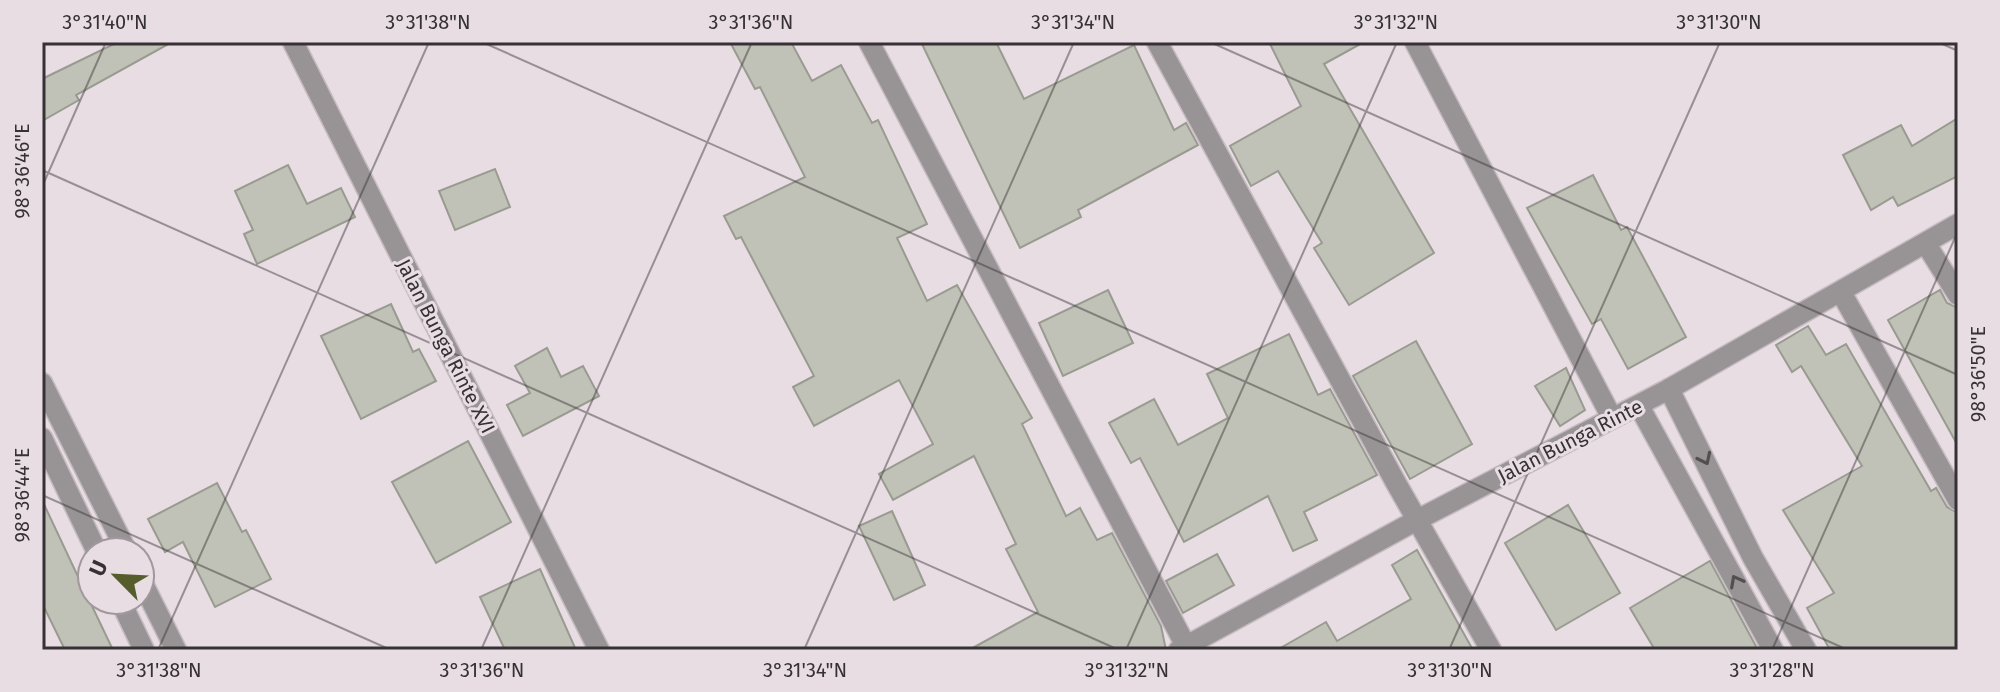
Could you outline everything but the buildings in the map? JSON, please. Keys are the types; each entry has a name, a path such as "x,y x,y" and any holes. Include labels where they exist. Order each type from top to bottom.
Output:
{"street":[{"name":"Jalan Bunga Rinte XVI","path":"293,42 599,650"},
{"path":"869,42 1185,649"},
{"path":"1157,42 1491,650"},
{"path":"1415,42 1612,418"},
{"name":"Jalan Bunga Rinte","path":"1185,649 1417,520 1639,406 1842,294 1958,224"},
{"path":"1926,244 1958,295"},
{"path":"1842,294 1958,500"},
{"path":"42,383 119,536"},
{"path":"1669,389 1753,558 1806,650"},
{"path":"1639,406 1773,650"},
{"path":"42,438 89,536"},
{"path":"156,610 176,650"},
{"path":"128,616 144,650"}]}
